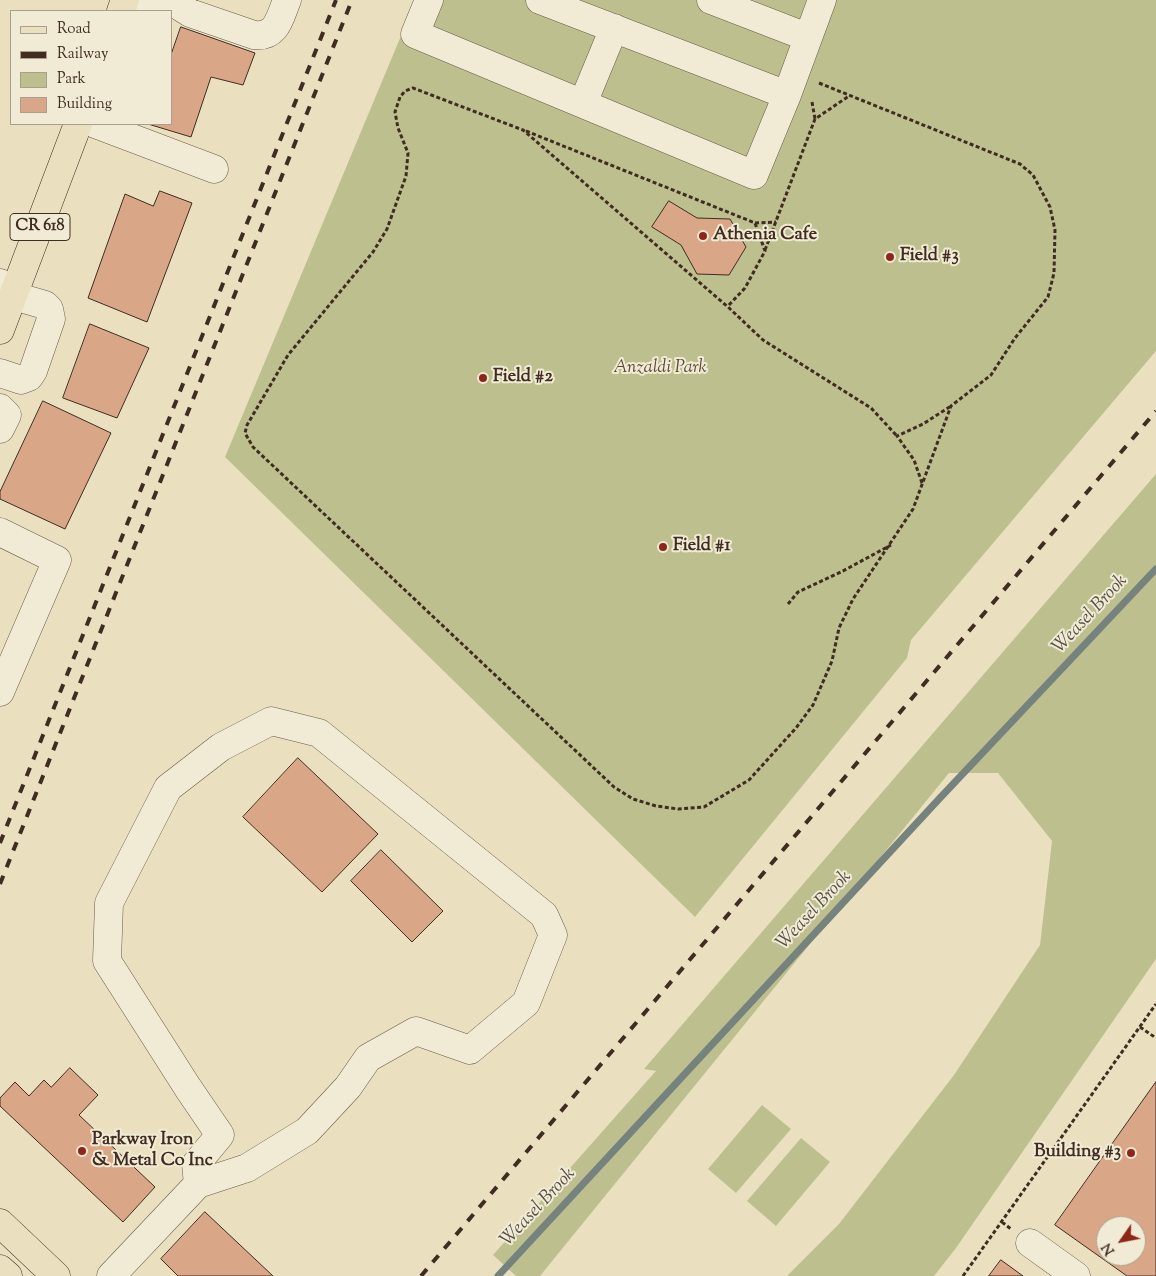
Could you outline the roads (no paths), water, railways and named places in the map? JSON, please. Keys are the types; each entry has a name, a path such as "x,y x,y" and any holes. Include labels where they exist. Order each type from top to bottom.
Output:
{"main road":[{"name":"CR 618","path":"0,330 7,289 78,125"},
{"path":"0,1223 56,1276"},
{"path":"0,1269 8,1276"}],"street":[{"path":"126,0 160,7 182,8 254,35 262,36 275,29 287,0"},
{"path":"429,0 415,34 754,175 791,84 822,0"},
{"path":"541,0 614,28 791,84"},
{"path":"711,0 807,38"},
{"path":"583,103 614,28"},
{"path":"107,126 214,169"},
{"path":"0,373 21,380 29,377 33,371 51,319 49,309 45,305 7,289"},
{"path":"0,408 7,415 0,429"},
{"path":"0,532 57,560 0,692"},
{"path":"111,1276 198,1184 247,1168 307,1131 348,1087 368,1058 416,1031 470,1050 526,1003 553,936 544,915 319,733 271,721 221,747 168,788 109,903 107,961 220,1135 196,1164 198,1184"},
{"path":"1030,1243 1076,1276"}],"waterway":[{"name":"Weasel Brook","path":"498,1276 939,799 1156,569"}],"railway":[{"path":"0,843 336,0"},
{"path":"0,884 352,0"},
{"path":"421,1276 1156,411"}],"place":[{"name":"Athenia Cafe","path":"703,236"},
{"name":"Field #3","path":"890,257"},
{"name":"Field #2","path":"483,378"},
{"name":"Field #1","path":"663,547"},
{"name":"Parkway Iron & Metal Co Inc","path":"82,1151"},
{"name":"Building #3","path":"1131,1153"}],"park label":[{"name":"Anzaldi Park","path":"660,369"}]}
